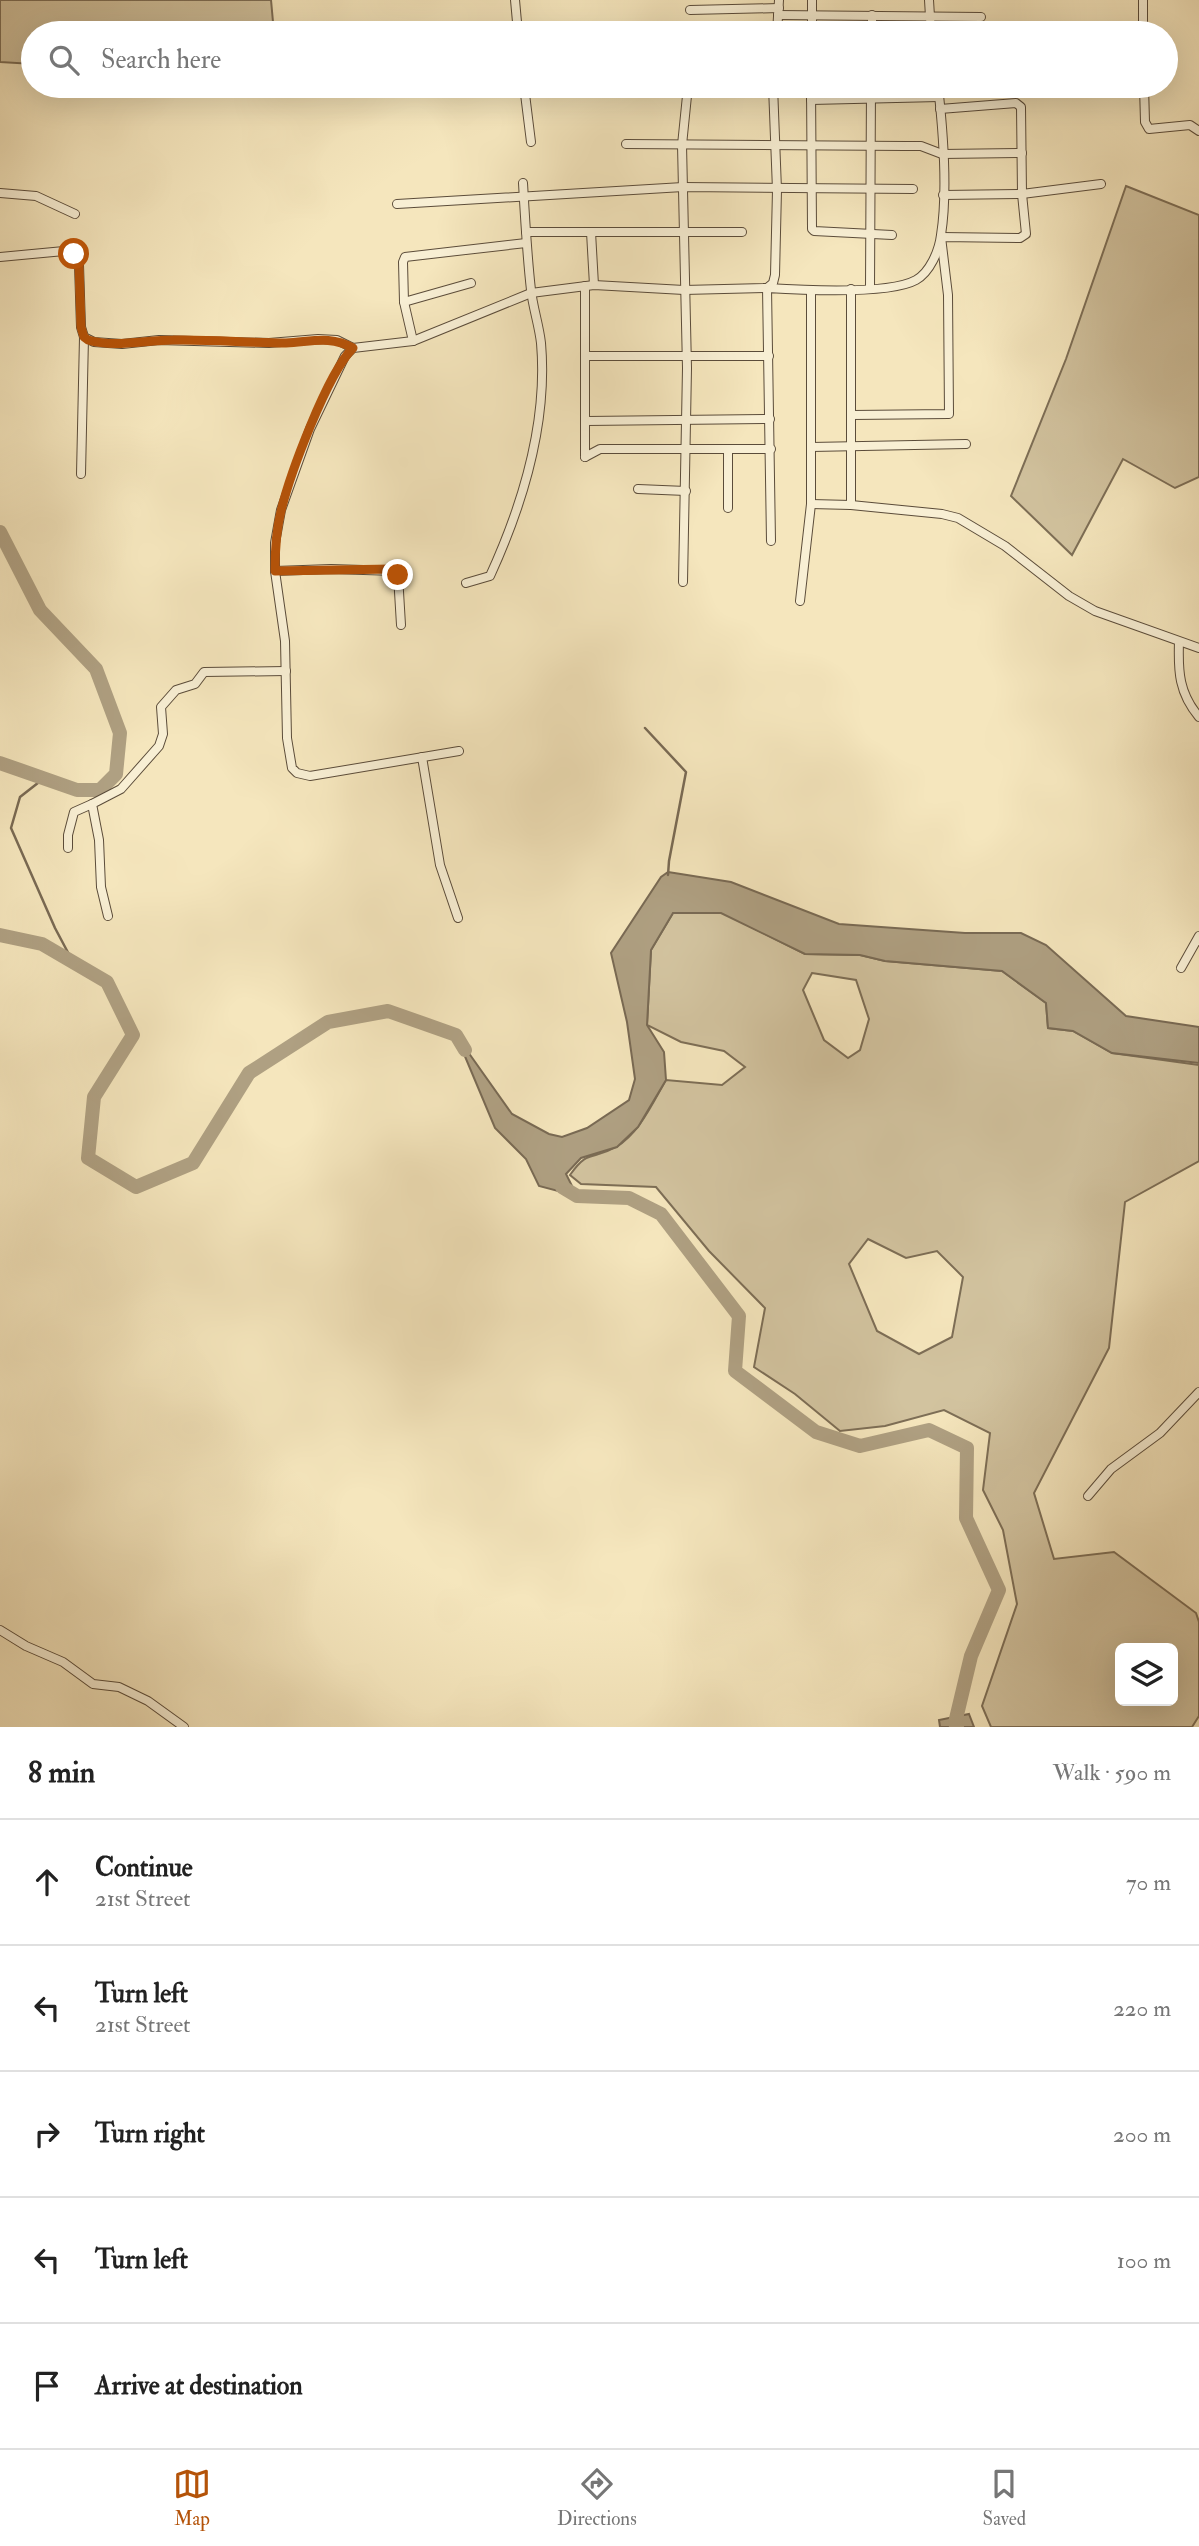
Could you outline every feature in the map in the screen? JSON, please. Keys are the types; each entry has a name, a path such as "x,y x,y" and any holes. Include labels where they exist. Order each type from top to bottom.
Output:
{"street":[{"path":"515,0 517,21"},
{"path":"812,0 812,21"},
{"path":"929,0 930,21"},
{"path":"1143,0 1143,21"},
{"path":"691,10 779,8 812,15 981,17"},
{"path":"872,15 872,21"},
{"path":"526,98 531,142"},
{"path":"683,582 687,421 682,145 687,98"},
{"path":"767,288 773,283 775,275 777,190 773,98"},
{"path":"892,234 812,229 811,100 905,98"},
{"path":"852,415 949,414 948,295 941,237 943,195 939,98"},
{"path":"1144,98 1145,122 1149,129 1190,125 1199,131"},
{"path":"870,288 871,99"},
{"path":"940,109 1016,103 1021,107 1022,194 1026,234 1023,237 941,237"},
{"path":"626,144 921,146 942,154 1022,153"},
{"path":"466,583 490,576 510,531 534,453 540,399 541,343 531,293 523,183"},
{"path":"943,195 1022,194 1101,184"},
{"path":"397,204 684,187 913,190"},
{"path":"0,192 36,196 75,214"},
{"path":"526,232 742,232"},
{"path":"591,232 585,457 600,449 771,449"},
{"path":"84,337 94,342 122,344 159,340 269,343 318,339 337,340 353,348 413,341 531,293 589,285 684,290 767,288 811,291 903,285 918,279 933,262 941,237"},
{"path":"413,341 404,302 405,257 526,243"},
{"path":"0,257 64,251 74,254 79,265 81,327 84,337 81,474"},
{"path":"404,302 471,283"},
{"path":"767,288 771,541"},
{"path":"850,505 851,289"},
{"path":"800,601 811,504 811,291"},
{"path":"353,348 335,374 310,429 281,510 275,543 275,571 285,641 287,738 292,768 297,773 310,776 459,751"},
{"path":"586,356 769,355"},
{"path":"586,421 770,419"},
{"path":"811,447 966,444"},
{"path":"728,449 728,508"},
{"path":"638,489 686,491"},
{"path":"811,504 850,505 958,518 1005,546 1069,596 1095,611 1199,648"},
{"path":"275,571 396,571 401,625"},
{"path":"1179,642 1182,687 1186,700 1199,717"},
{"path":"68,848 68,835 74,812 121,789 159,746 163,734 161,707 177,690 195,684 204,672 286,671"},
{"path":"422,757 440,865 458,918"},
{"path":"92,804 99,840 101,887 108,916"},
{"path":"1181,968 1199,936"},
{"path":"1088,1496 1111,1469 1160,1433 1199,1392"},
{"path":"0,1629 26,1646 63,1662 93,1684 119,1687 148,1701 184,1727"}],"shaded area":[{"path":"0,0 271,0 273,21 21,21 21,63 0,62"},
{"path":"1126,186 1199,215 1199,477 1175,488 1123,459 1072,555 1011,496 1066,359"},
{"path":"668,872 731,882 839,924 965,933 1021,933 1046,945 1126,1016 1199,1027 1199,1063 1112,1053 1073,1031 1048,1028 1046,1003 1002,971 885,961 860,955 805,954 721,913 673,913 651,950 647,1025 664,1052 666,1080 638,1127 617,1147 581,1158 566,1174 577,1196 539,1186 526,1159 495,1128 456,1035 512,1114 549,1134 562,1137 587,1128 629,1100 635,1079 627,1022 611,953 661,877"},
{"path":"721,912 805,954 860,955 885,961 1002,971 1046,1003 1048,1028 1073,1031 1112,1053 1199,1065 1199,1161 1125,1202 1109,1348 1034,1493 1054,1559 1114,1552 1196,1613 1199,1622 1199,1716 1192,1727 991,1727 982,1706 1017,1604 1003,1530 983,1490 990,1433 944,1410 885,1426 840,1431 795,1394 754,1367 765,1308 709,1251 656,1187 581,1184 570,1175 582,1161 616,1147 632,1134 666,1080 722,1085 745,1067 724,1051 681,1042 647,1025 651,950 673,913","holes":["812,973 856,980 869,1019 860,1050 848,1058 824,1040 803,990","868,1239 906,1258 937,1251 963,1277 952,1337 919,1354 877,1331 849,1264"]},
{"path":"969,1714 974,1727 940,1727 939,1720"}],"waterway":[{"path":"0,532 40,610 96,669 120,733 116,774 100,790 77,790 0,763"},
{"path":"645,728 686,772 668,875"},
{"path":"43,779 20,797 11,828 73,962"},
{"path":"0,935 42,944 107,982 133,1035 94,1097 88,1158 136,1187 193,1163 249,1073 328,1022 388,1011 456,1035 465,1050"},
{"path":"562,1187 577,1196 629,1198 661,1214 739,1316 735,1371 816,1432 860,1446 929,1430 967,1448 966,1518 999,1590 971,1656 955,1723 957,1727"}],"route":[{"path":"74,254 79,265 81,327 88,340 122,344 159,340 292,343 318,339 337,340 353,348 335,374 310,429 281,510 275,543 275,571 392,569 398,575"}]}
